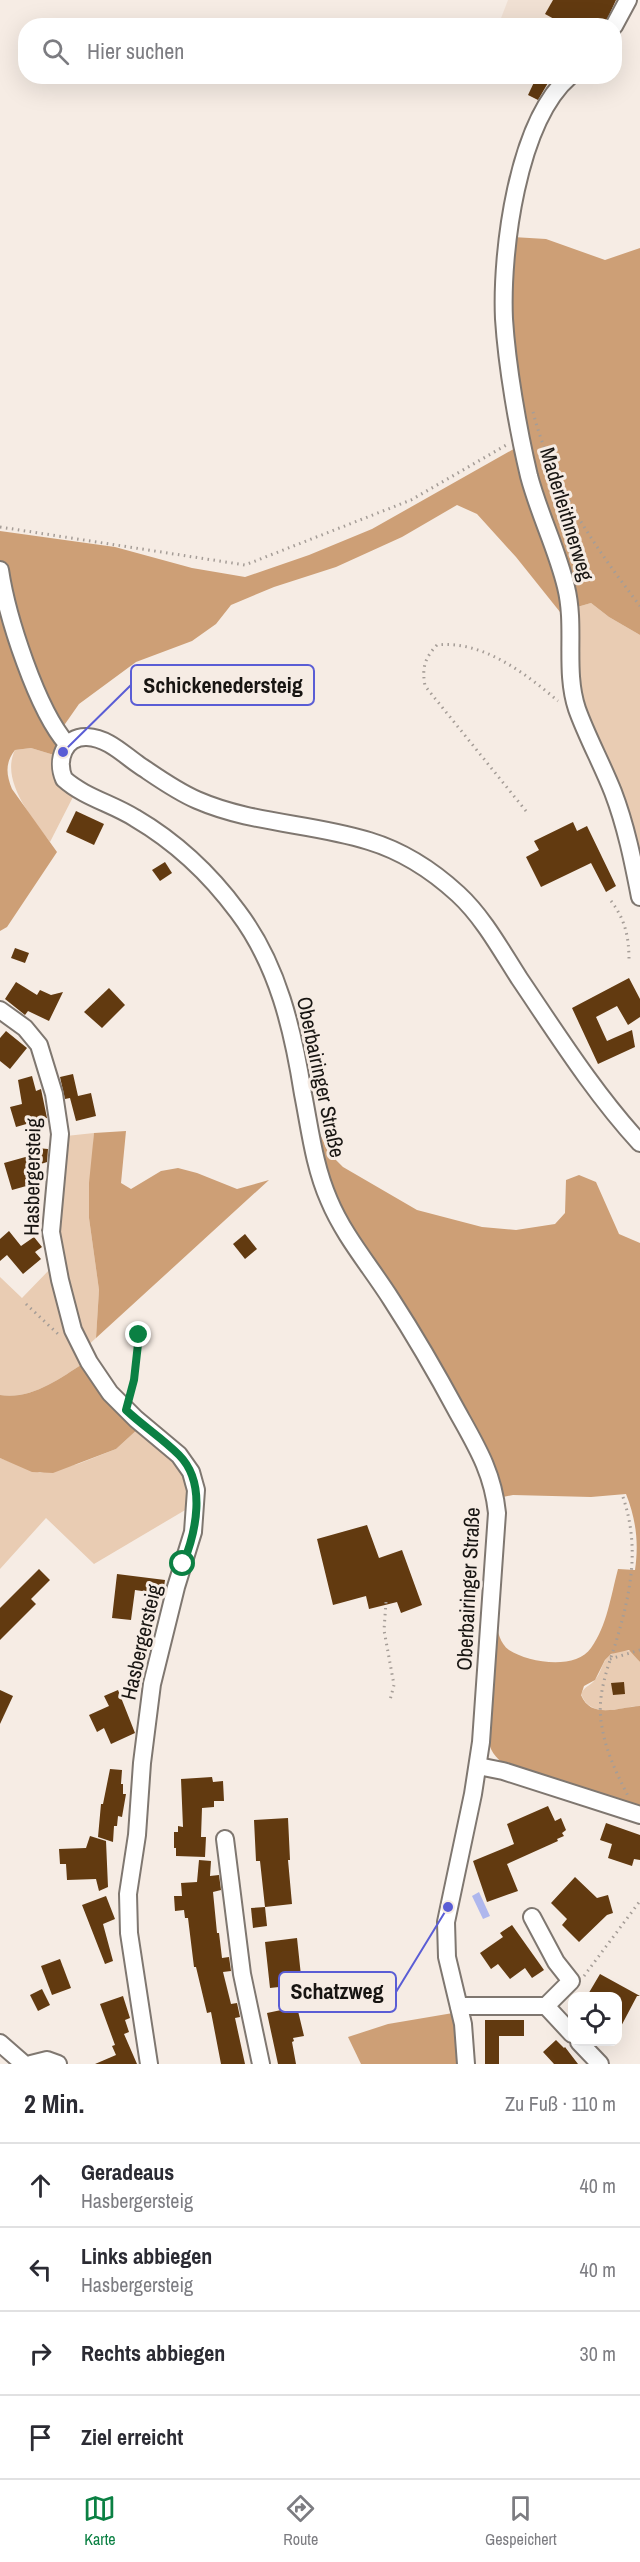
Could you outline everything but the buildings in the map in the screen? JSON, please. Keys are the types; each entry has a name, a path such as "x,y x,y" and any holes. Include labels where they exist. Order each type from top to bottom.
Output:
{"street":[{"path":"619,18 628,0"},
{"name":"Maderleithnerweg","path":"563,84 547,102 525,155 510,223 504,288 504,321 530,478 566,587 570,606 573,690 580,715 624,823 640,897"},
{"path":"0,570 8,614 19,643 56,732 68,744 78,738 102,740 167,783 204,802 249,817 369,841 393,850 438,877 475,913 560,1039 612,1110 640,1143"},
{"name":"Oberbairinger Straße","path":"68,744 61,762 64,779 82,791 136,818 181,849 221,890 255,938 286,1012 316,1162 328,1199 349,1237 391,1298 432,1366 489,1472 495,1491 496,1522 478,1766 447,1922 447,1957 463,2024 466,2064"},
{"name":"Hasbergersteig","path":"0,1010 33,1035 45,1062 54,1094 60,1134 51,1232 73,1330 81,1349 98,1377 126,1410 179,1455 190,1472 196,1491 193,1532 176,1587 152,1684 142,1763 137,1835 128,1894 129,1933 149,2064"},
{"path":"478,1766 503,1771 636,1814"},
{"path":"225,1839 242,1974 261,2064"},
{"path":"459,2006 546,2006 571,1981 556,1962 532,1917"},
{"path":"546,2006 568,2029"},
{"path":"0,2043 24,2064"},
{"path":"583,2046 600,2064"},
{"path":"31,2064 47,2060 58,2064"}],"path":[{"path":"516,403 531,405 549,463 569,504 640,606"},
{"path":"0,527 245,565 411,500 522,436"},
{"path":"526,811 425,686 422,669 427,656 437,645 453,643 472,647 496,657 568,710 580,715"},
{"path":"611,901 622,915 629,943 629,960"},
{"path":"26,1304 63,1338"},
{"path":"126,1410 134,1380 139,1335"},
{"path":"623,1497 633,1533 633,1558 627,1594 603,1681 602,1727 610,1759 636,1814"},
{"path":"387,1602 384,1629 394,1685 390,1700"},
{"path":"610,1659 640,1650"},
{"path":"579,1984 640,1901"}],"shaded area":[{"path":"508,0 623,0 613,18 501,18"},
{"path":"513,237 546,239 605,260 640,248 640,635 609,617 591,603 560,612 516,557 477,514 457,505 402,537 336,567 274,587 231,605 216,624 192,641 136,662 79,704 65,724 64,734 56,745 54,755 31,748 15,750 9,759 8,769 12,789 57,852 7,927 0,931 0,531 115,547 192,568 245,577 309,555 372,529 526,442 510,336"},
{"path":"591,603 609,617 640,635 640,874 577,689 574,608"},
{"path":"31,748 54,755 53,768 56,779 63,788 74,795 50,842 20,798 12,774 11,762 15,750"},
{"path":"314,1120 328,1152 343,1167 417,1210 482,1227 516,1230 555,1224 565,1213 566,1180 579,1175 596,1182 619,1234 640,1243 640,1662 629,1650 611,1654 605,1660 595,1680 584,1686 581,1695 586,1703 599,1710 640,1706 640,1809 503,1763 491,1749 487,1732 495,1622 503,1644 518,1655 540,1661 564,1662 584,1655 591,1648 601,1630 618,1569 635,1570 636,1531 626,1494 591,1497 513,1495 503,1497 330,1190"},
{"path":"126,1131 121,1183 131,1189 161,1171 178,1168 237,1189 269,1180 96,1338 99,1290 89,1218 89,1183 94,1133"},
{"path":"94,1133 89,1218 99,1290 96,1338 85,1348 57,1248 66,1136"},
{"path":"52,1267 84,1363 34,1391 11,1396 0,1395 0,1277 22,1298"},
{"path":"84,1363 139,1428 116,1449 53,1473 32,1472 0,1458 0,1395 11,1396 34,1391"},
{"path":"139,1428 187,1473 192,1506 94,1564 46,1518 0,1569 0,1458 40,1473 78,1464 116,1449"},
{"path":"619,1650 632,1651 640,1662 640,1706 607,1710 592,1707 581,1694 597,1677 608,1657"},
{"path":"453,2013 459,2064 361,2064 348,2037 388,2024"}],"water":[{"path":"479,1892 490,1916 483,1919 472,1896"}],"place":[{"name":"Schickenedersteig","path":"63,752"},
{"name":"Schatzweg","path":"448,1907"}],"route":[{"path":"139,1335 134,1380 126,1410 179,1455 185,1462 194,1482 195,1518 183,1564"}]}
